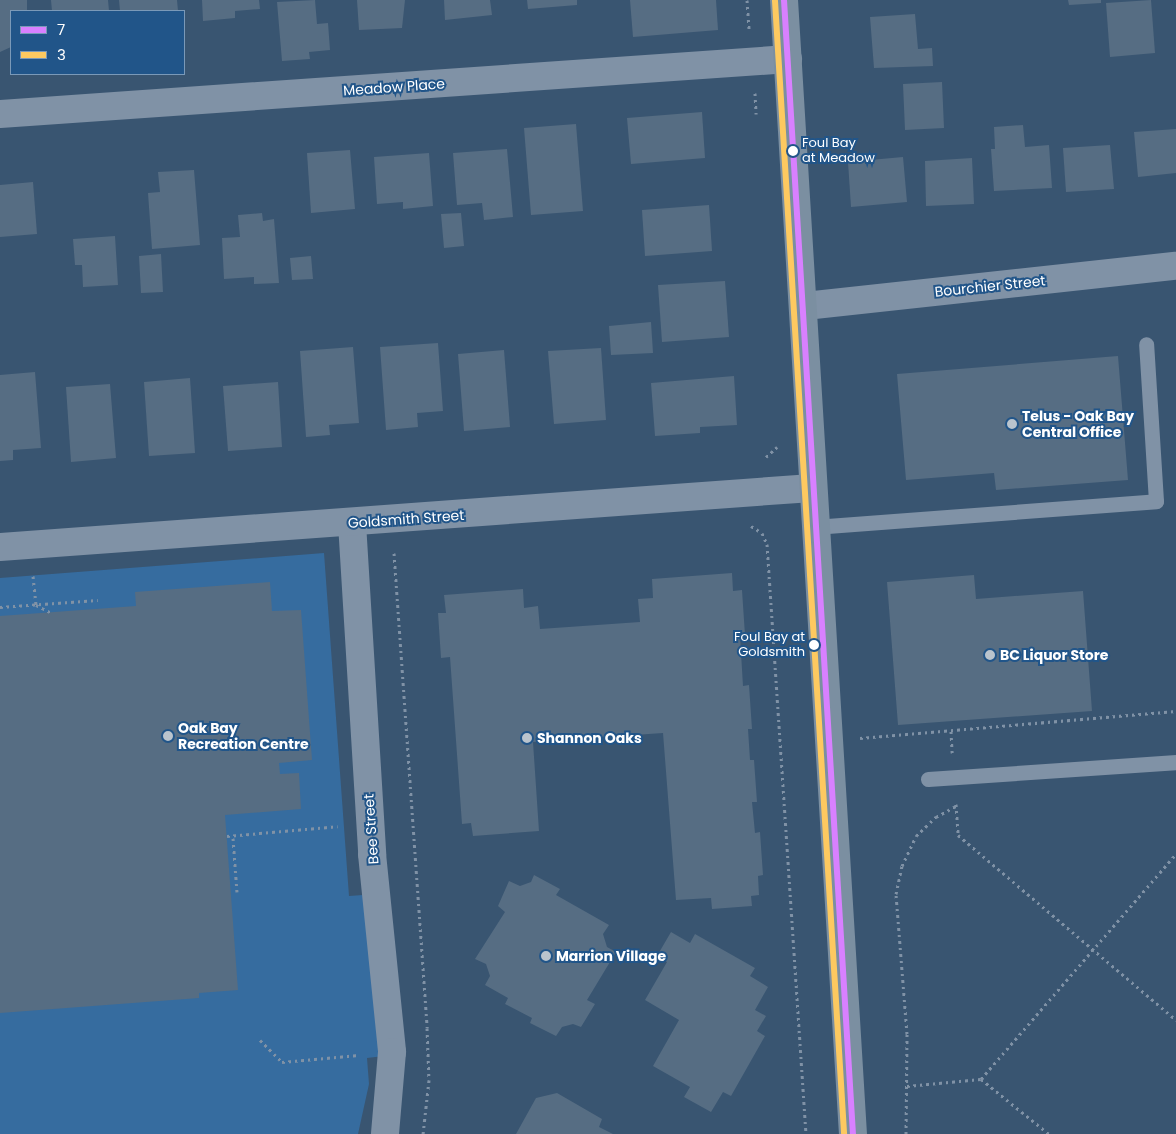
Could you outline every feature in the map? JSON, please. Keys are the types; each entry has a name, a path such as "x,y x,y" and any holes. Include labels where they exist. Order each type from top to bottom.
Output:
{"main road":[{"path":"784,0 805,306 814,527 853,1134"}],"street":[{"name":"Meadow Place","path":"0,114 788,59"},
{"name":"Bourchier Street","path":"805,306 1176,266"},
{"name":"Goldsmith Street","path":"0,548 812,488"},
{"name":"Bee Street","path":"352,523 370,818 392,1052 385,1134"}],"lane":[{"path":"814,527 1156,502 1146,344"},
{"path":"928,779 1176,762"}],"path":[{"path":"747,0 756,119"},
{"path":"778,443 769,456 757,460 762,533 767,544 806,1134"},
{"path":"744,522 762,533"},
{"path":"354,554 394,553 401,548"},
{"path":"394,553 427,1028 429,1080 423,1134"},
{"path":"33,575 43,574"},
{"path":"35,595 36,604"},
{"path":"0,607 98,600"},
{"path":"36,604 50,612"},
{"path":"828,740 1176,711"},
{"path":"951,731 958,835 1176,1020"},
{"path":"906,1134 907,1034 896,894 902,866 916,836 936,817 956,806"},
{"path":"226,836 233,838 347,825 370,818"},
{"path":"233,838 237,892"},
{"path":"907,1086 981,1079 1176,854"},
{"path":"260,1040 282,1062 322,1059"},
{"path":"981,1079 1049,1134"}],"shaded area":[{"name":"Oak Bay Recreation Centre","path":"324,553 349,896 377,894 392,1055 367,1058 369,1084 358,1134 0,1134 0,578"}],"building":[{"path":"0,0 27,0 27,10 10,10 10,47 0,52"},
{"path":"51,0 108,0 109,10 52,10"},
{"path":"119,0 177,0 178,10 120,10"},
{"path":"202,0 259,0 260,9 235,11 235,18 203,21"},
{"path":"315,0 317,24 328,23 330,50 309,52 310,59 282,61 277,2"},
{"path":"357,0 405,0 402,28 359,30"},
{"path":"444,0 490,0 492,15 445,20"},
{"path":"527,0 577,0 577,5 528,9"},
{"path":"630,0 716,0 718,30 633,37"},
{"path":"1068,0 1101,0 1101,3 1069,5"},
{"path":"1151,0 1155,53 1110,57 1106,3"},
{"path":"915,14 918,49 932,48 933,66 874,68 870,17"},
{"path":"942,82 944,128 905,130 903,84"},
{"path":"702,112 705,158 631,164 627,118"},
{"path":"576,124 583,211 531,215 524,128"},
{"path":"1023,125 1025,147 1049,145 1052,188 994,191 991,149 995,149 994,127"},
{"path":"1176,129 1176,173 1138,177 1134,132"},
{"path":"1110,145 1114,189 1066,192 1063,148"},
{"path":"507,149 513,217 484,220 482,203 457,205 453,153"},
{"path":"350,150 355,209 311,213 307,153"},
{"path":"429,153 433,206 403,209 403,202 377,204 374,157"},
{"path":"903,157 907,202 851,207 848,162"},
{"path":"972,158 974,204 926,206 925,161"},
{"path":"194,170 200,245 152,249 148,193 160,192 158,172"},
{"path":"33,182 37,234 0,237 0,185"},
{"path":"709,205 712,251 645,256 642,210"},
{"path":"262,213 263,221 274,219 279,283 254,284 254,277 224,279 222,238 240,237 238,215"},
{"path":"461,213 464,246 444,248 441,214"},
{"path":"115,236 118,285 83,287 82,265 75,265 73,239"},
{"path":"161,254 163,292 141,293 139,256"},
{"path":"311,256 313,279 292,280 290,258"},
{"path":"725,281 729,337 662,342 658,285"},
{"path":"651,322 653,353 611,355 609,326"},
{"path":"438,343 443,411 417,413 418,427 386,430 380,347"},
{"path":"353,347 359,423 329,425 330,435 306,437 300,351"},
{"path":"601,348 606,420 554,424 548,351"},
{"path":"504,350 510,427 464,431 458,354"},
{"name":"Telus - Oak Bay Central Office","path":"1118,356 1128,480 996,490 994,473 906,480 897,374"},
{"path":"35,372 41,448 13,450 13,460 0,461 0,375"},
{"path":"734,376 737,425 700,427 700,433 655,436 651,383"},
{"path":"190,378 195,453 149,456 144,382"},
{"path":"278,382 282,447 228,451 223,386"},
{"path":"110,384 116,458 71,462 66,387"},
{"name":"Shannon Oaks","path":"732,573 733,591 742,590 745,635 740,636 743,686 749,685 752,729 748,729 750,760 754,760 757,802 752,802 755,833 760,832 763,875 758,876 759,895 751,896 752,906 712,909 711,898 676,900 663,733 533,742 539,831 473,836 471,823 462,824 450,657 441,658 438,613 446,613 444,595 523,589 524,608 538,606 540,629 640,622 638,599 653,598 652,579"},
{"name":"BC Liquor Store","path":"974,575 976,599 1083,591 1092,711 898,725 887,582"},
{"path":"270,582 272,611 301,610 312,760 279,763 280,774 299,773 301,809 225,815 238,990 199,993 199,998 0,1013 0,616 136,606 135,592"},
{"name":"Marrion Village","path":"534,875 560,889 556,895 609,925 603,934 607,947 616,952 587,1000 595,1004 581,1027 573,1024 562,1027 556,1036 530,1023 532,1018 505,1004 508,998 485,985 490,976 486,964 475,959 505,912 498,906 509,881 520,886 531,882"},
{"path":"671,932 690,943 695,934 755,968 750,976 768,987 755,1010 766,1016 757,1031 765,1036 731,1096 723,1092 711,1112 684,1097 690,1087 653,1066 679,1020 645,1000 667,962 657,956"},
{"path":"557,1093 602,1119 599,1127 613,1134 516,1134 536,1098"}],"transit line":[{"name":"7","path":"784,0 853,1134"},
{"name":"3","path":"775,1 844,1134"}],"place":[{"name":"Foul Bay at Meadow","path":"793,151"},
{"name":"Telus - Oak Bay Central Office","path":"1012,424"},
{"name":"Foul Bay at Goldsmith","path":"814,645"},
{"name":"BC Liquor Store","path":"990,655"},
{"name":"Oak Bay Recreation Centre","path":"168,736"},
{"name":"Shannon Oaks","path":"527,738"},
{"name":"Marrion Village","path":"546,956"}]}
